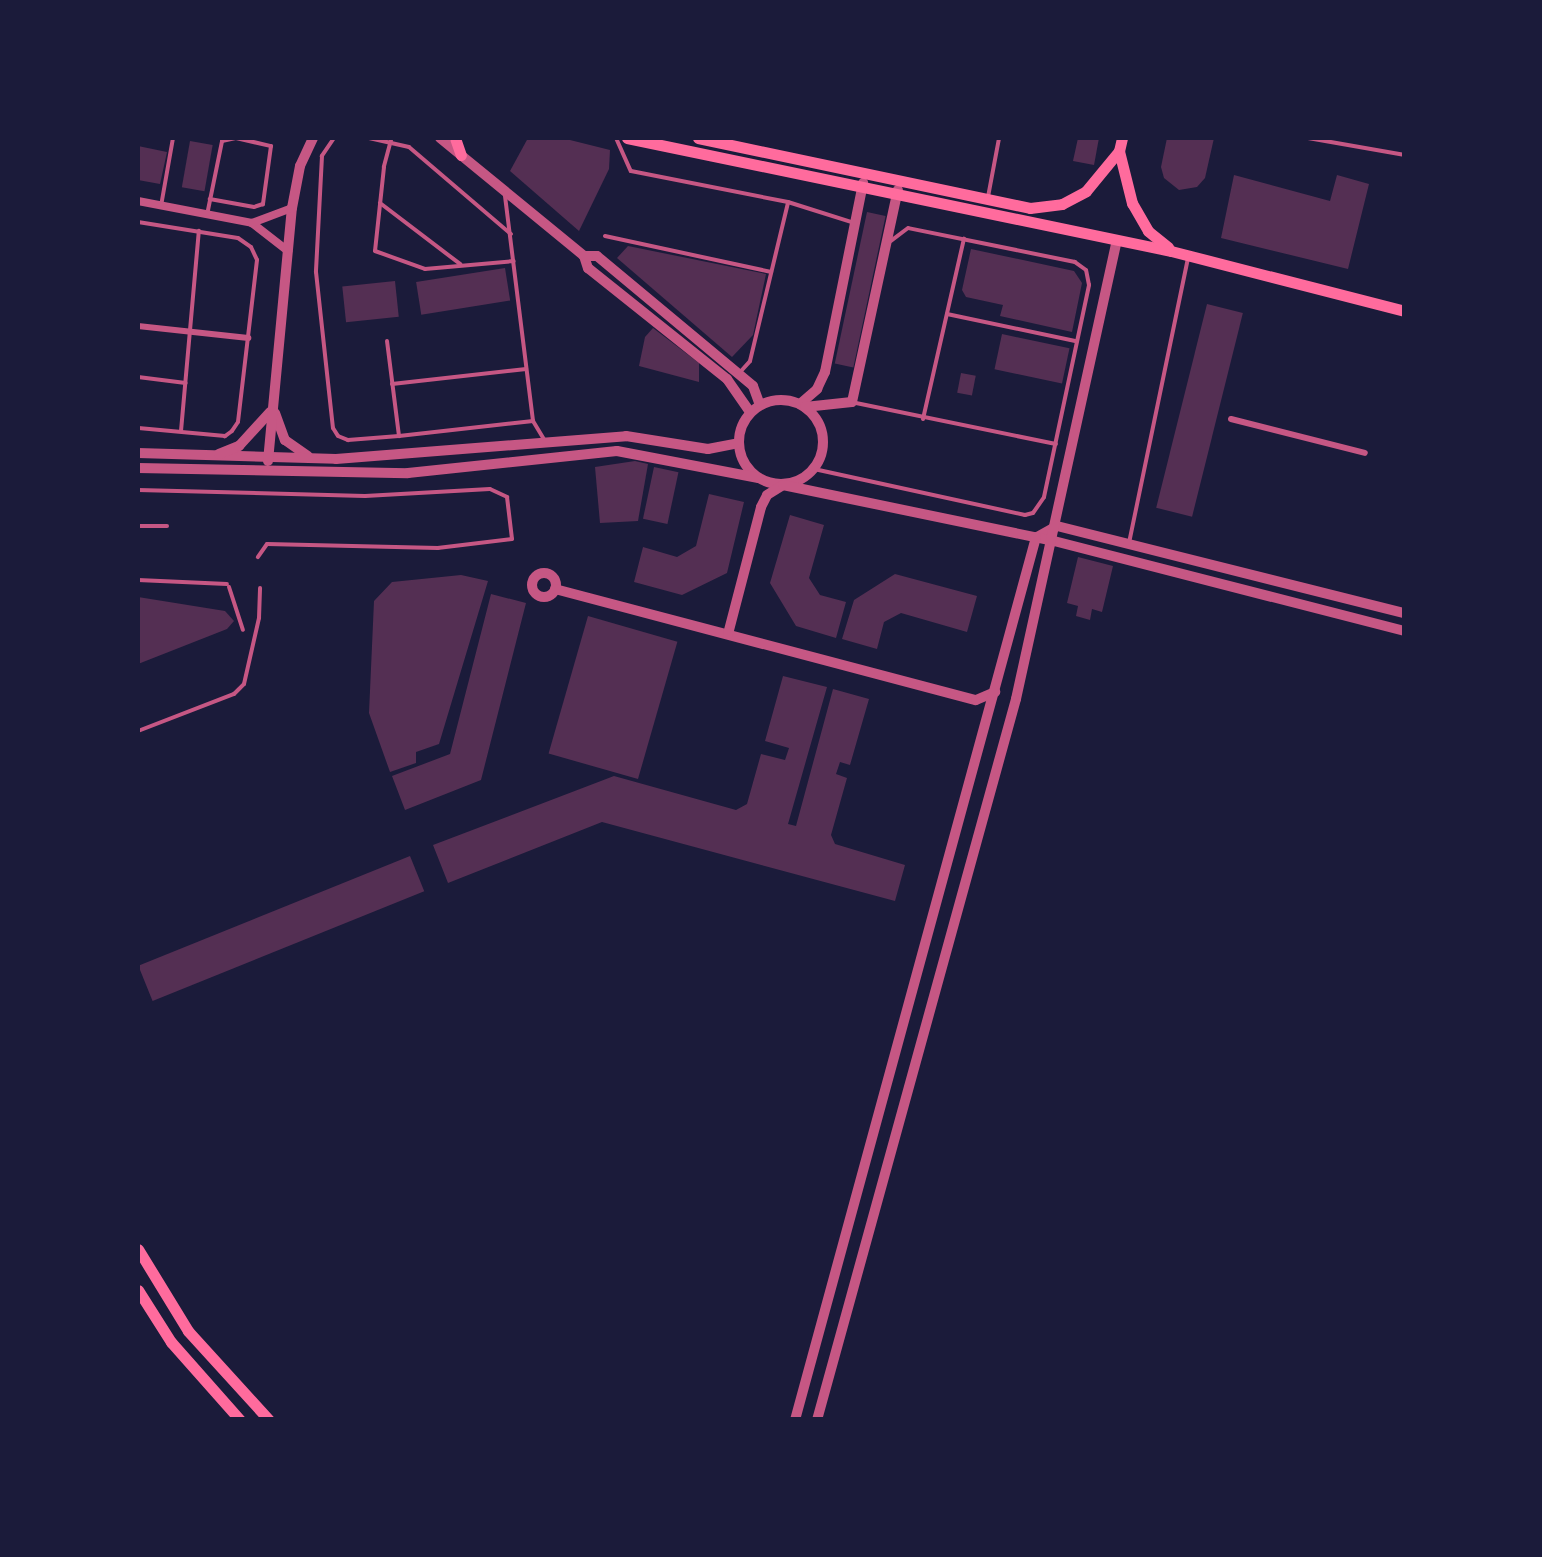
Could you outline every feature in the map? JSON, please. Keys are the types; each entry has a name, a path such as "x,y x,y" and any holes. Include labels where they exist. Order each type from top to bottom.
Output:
{"main road":[{"path":"455,138 461,155"},
{"path":"626,138 1171,250 1404,311"},
{"path":"698,138 1030,208 1062,204 1086,191 1119,152 1122,138"},
{"path":"1119,152 1139,218 1171,250"},
{"path":"138,1249 188,1331 269,1420"},
{"path":"138,1290 171,1342 240,1420"}],"street":[{"path":"267,472 292,208 300,166 313,138"},
{"path":"440,138 584,256 588,268 727,380 755,409"},
{"path":"802,405 817,390 825,372 866,172"},
{"path":"755,409 780,399 802,405 852,402 901,180"},
{"path":"138,202 252,223 288,252"},
{"path":"252,223 292,208"},
{"path":"817,1420 1006,737 1058,526 1118,241"},
{"path":"584,256 597,256 753,386 755,409 738,443 741,457 758,478"},
{"path":"138,326 248,338"},
{"path":"728,634 761,507 767,496 814,468 823,438 816,418 802,405"},
{"path":"214,457 239,446 273,407"},
{"path":"273,407 285,440 314,459"},
{"path":"1232,419 1364,454"},
{"path":"138,453 314,459 626,436 708,449 738,443"},
{"path":"138,468 408,474 618,451 1054,541 1404,630"},
{"path":"795,1420 1036,537 1058,526 1404,613"},
{"path":"555,588 976,700 995,692"}],"lane":[{"path":"160,206 173,138"},
{"path":"207,214 210,199 222,140 236,138 272,146 262,204 210,199"},
{"path":"334,138 322,156 316,243 333,428 348,440 533,420"},
{"path":"369,138 392,140 409,147 511,234"},
{"path":"616,138 630,171 788,202 841,216 856,225"},
{"path":"988,199 999,138"},
{"path":"1308,138 1404,155"},
{"path":"392,140 375,251 425,269 514,261"},
{"path":"504,192 533,420 545,442"},
{"path":"738,374 750,362 788,202"},
{"path":"380,204 461,265"},
{"path":"138,223 238,238 251,246 257,260 238,422 232,431 224,436 138,428"},
{"path":"814,468 1025,515 1033,513 1044,498 1089,286 1086,270 1075,262 908,228 898,232 885,249"},
{"path":"180,432 199,231"},
{"path":"604,236 772,272"},
{"path":"924,418 964,239"},
{"path":"1129,543 1189,255"},
{"path":"947,314 1076,341"},
{"path":"387,341 399,436"},
{"path":"392,384 527,369"},
{"path":"138,377 186,383"},
{"path":"852,402 1056,444"},
{"path":"138,490 365,496 497,490 507,497 512,539 438,548 267,544 258,557"},
{"path":"138,526 167,526"},
{"path":"138,580 228,586 243,630"},
{"path":"138,732 234,694 248,676 260,588"}],"building":[{"path":"528,138 562,138 610,150 609,169 579,231 510,171"},
{"path":"1078,138 1099,138 1094,165 1073,161"},
{"path":"1167,138 1214,138 1205,178 1197,187 1179,190 1164,178 1161,167"},
{"path":"190,141 213,145 204,191 182,187"},
{"path":"138,146 167,152 160,184 138,180"},
{"path":"1234,175 1330,201 1337,175 1369,184 1348,269 1221,238"},
{"path":"867,212 886,216 853,368 835,364"},
{"path":"628,246 766,274 753,335 732,357 617,258"},
{"path":"971,249 1074,271 1082,283 1072,332 1000,316 1003,305 966,297 962,290"},
{"path":"505,268 510,301 421,315 416,282"},
{"path":"395,281 399,317 346,322 342,287"},
{"path":"1207,304 1243,313 1192,517 1156,508"},
{"path":"653,328 699,363 699,382 639,366 645,337"},
{"path":"1002,334 1069,348 1062,384 995,369"},
{"path":"961,373 976,376 972,395 957,393"},
{"path":"635,461 648,464 638,521 600,523 595,467"},
{"path":"654,467 678,472 667,524 643,519"},
{"path":"709,494 744,502 727,573 682,595 634,582 643,547 677,557 696,546"},
{"path":"790,515 824,525 809,578 820,595 846,602 836,638 796,626 770,583"},
{"path":"1078,557 1113,566 1102,612 1092,609 1090,620 1076,616 1078,606 1067,603"},
{"path":"895,574 977,596 967,632 901,613 884,622 877,649 842,639 854,600"},
{"path":"461,575 488,581 439,744 416,752 416,763 390,772 369,713 374,601 392,582"},
{"path":"491,594 526,603 481,780 405,810 392,776 450,754"},
{"path":"138,597 225,611 234,621 227,629 138,664"},
{"path":"588,616 677,642 638,779 549,753"},
{"path":"783,676 827,687 788,824 796,826 833,689 869,699 850,765 840,762 836,774 847,778 831,835 835,844 905,865 895,901 602,822 448,883 433,845 614,776 736,810 747,804 761,754 785,760 789,748 765,741"},
{"path":"410,856 424,891 153,1001 138,966"}]}
